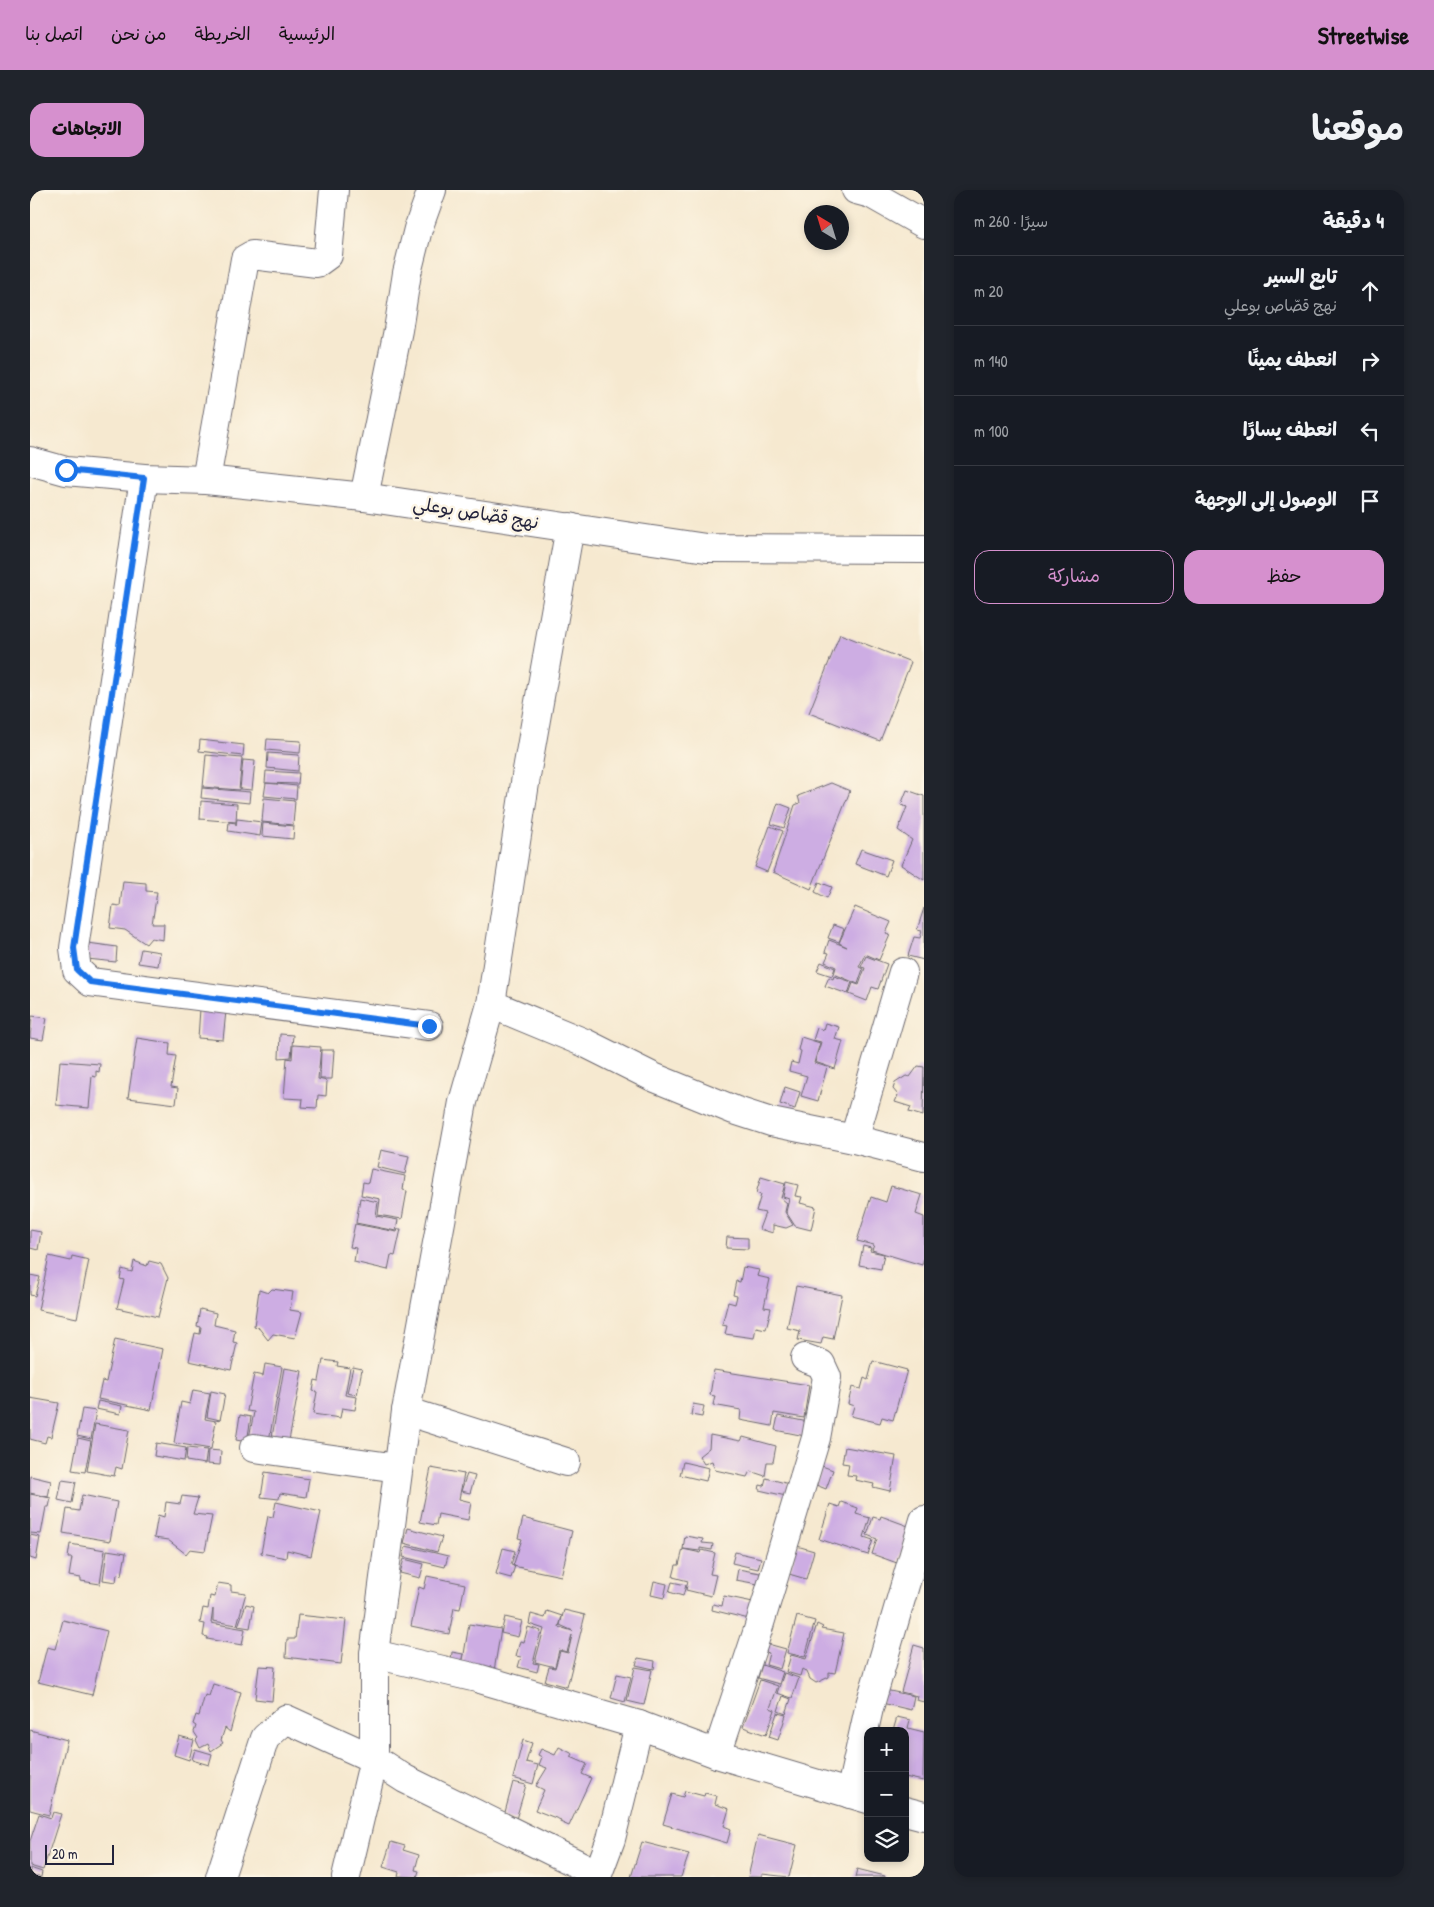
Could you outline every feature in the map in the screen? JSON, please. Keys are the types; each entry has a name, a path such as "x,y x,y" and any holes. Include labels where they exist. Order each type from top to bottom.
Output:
{"street":[{"path":"206,480 245,259 252,255 317,263 326,258 334,190"},
{"path":"364,497 398,330 407,273 418,229 432,190"},
{"path":"867,191 924,224"},
{"name":"نهج قصّاص بوعلي","path":"30,461 66,470 144,478 206,480 364,497 706,548 924,549"},
{"path":"144,478 74,948 77,970 90,982 429,1026"},
{"path":"346,1877 374,1759 374,1654 406,1411 463,1102 492,1004 525,779 570,528"},
{"path":"854,1139 903,972"},
{"path":"492,1004 585,1043 653,1078 734,1110 771,1122 854,1139 924,1157"},
{"path":"718,1754 816,1438 827,1377 821,1364 805,1358"},
{"path":"406,1411 566,1462"},
{"path":"254,1448 398,1468"},
{"path":"374,1654 477,1678 639,1725 718,1754 859,1797 869,1708 924,1520"},
{"path":"220,1877 265,1738 286,1719 374,1759 412,1783 600,1876 612,1839 639,1725"},
{"path":"909,1812 924,1816"}],"building":[{"path":"840,634 911,662 880,741 809,713"},
{"path":"267,739 301,741 300,753 266,750"},
{"path":"200,740 244,745 243,756 199,751"},
{"path":"268,753 299,755 298,771 267,768"},
{"path":"206,755 242,758 239,790 203,787"},
{"path":"243,760 255,761 252,790 240,789"},
{"path":"266,771 299,773 298,784 265,783"},
{"path":"266,783 297,786 296,799 264,796"},
{"path":"831,783 850,791 811,889 773,872 795,805 800,803 798,796"},
{"path":"202,788 250,792 249,803 201,798"},
{"path":"907,790 924,796 924,880 901,865 912,840 898,830 907,807 901,805"},
{"path":"264,798 295,801 293,825 262,822"},
{"path":"201,801 237,804 236,822 200,819"},
{"path":"778,803 791,808 784,828 771,824"},
{"path":"237,819 262,822 260,836 228,831 229,822 236,823 236,825"},
{"path":"263,823 294,826 293,839 262,836"},
{"path":"770,826 783,831 767,872 755,867"},
{"path":"861,849 892,860 886,876 855,864"},
{"path":"123,881 146,883 146,891 157,892 152,924 164,924 163,940 151,938 146,944 125,930 110,928 113,905 120,906"},
{"path":"819,882 832,887 827,898 815,892"},
{"path":"855,907 891,922 886,933 890,935 879,960 865,954 859,967 863,969 858,984 834,974 836,967 825,962 829,953 825,952 829,940 847,947 839,943"},
{"path":"924,908 924,960 908,956 914,937 920,938 922,931 917,930"},
{"path":"833,925 844,929 839,942 828,938"},
{"path":"88,943 117,947 116,962 87,959"},
{"path":"141,949 160,952 158,966 138,963"},
{"path":"866,956 887,964 878,989 872,987 867,1001 849,994 853,983 859,985 865,968 861,967"},
{"path":"821,962 835,968 832,976 817,971"},
{"path":"834,976 852,982 848,994 825,986 829,977 833,979"},
{"path":"200,1009 226,1011 223,1040 198,1038"},
{"path":"32,1016 47,1018 43,1040 30,1038"},
{"path":"825,1023 839,1027 835,1039 843,1041 835,1069 815,1062 821,1042 813,1040 817,1028 823,1030"},
{"path":"280,1034 293,1035 291,1057 279,1058"},
{"path":"801,1037 820,1043 814,1063 827,1067 818,1101 801,1096 807,1076 789,1071 791,1062 798,1064 801,1051 798,1050"},
{"path":"137,1038 170,1043 169,1055 176,1056 171,1087 178,1088 176,1104 128,1098"},
{"path":"293,1045 321,1047 318,1079 327,1081 326,1096 318,1095 317,1108 302,1107 303,1099 284,1098 287,1058 292,1059"},
{"path":"321,1050 334,1050 332,1079 320,1079"},
{"path":"60,1061 100,1064 99,1072 96,1071 96,1077 92,1076 89,1108 56,1105"},
{"path":"918,1066 924,1067 923,1116 909,1112 911,1107 895,1102 898,1095 893,1089 895,1083 906,1076 910,1077"},
{"path":"785,1087 800,1092 795,1109 780,1104"},
{"path":"381,1150 409,1156 405,1174 377,1167"},
{"path":"371,1169 405,1176 403,1190 407,1191 402,1219 378,1215 380,1199 361,1195 363,1182 368,1183"},
{"path":"761,1177 785,1184 781,1198 787,1203 785,1212 793,1225 786,1228 773,1225 773,1233 759,1229 765,1213 756,1211 761,1195 756,1193"},
{"path":"786,1182 798,1185 795,1196 802,1197 800,1203 816,1207 811,1230 795,1226 786,1212 789,1199 783,1197"},
{"path":"891,1186 922,1195 916,1214 924,1217 924,1257 922,1265 872,1250 874,1245 857,1241 871,1197 886,1202"},
{"path":"360,1198 378,1202 376,1216 398,1220 396,1231 356,1223"},
{"path":"355,1224 397,1232 398,1229 401,1229 395,1256 391,1255 388,1270 354,1262 356,1248 350,1247"},
{"path":"30,1230 41,1232 38,1250 30,1248"},
{"path":"727,1237 748,1238 748,1249 726,1248"},
{"path":"863,1246 871,1248 870,1251 884,1254 881,1269 859,1265"},
{"path":"49,1256 71,1261 72,1256 89,1260 77,1318 38,1310"},
{"path":"134,1261 147,1266 149,1261 161,1264 168,1278 158,1317 117,1308 124,1280 120,1279 122,1269 132,1272"},
{"path":"743,1267 759,1270 757,1276 770,1279 764,1307 771,1308 766,1329 756,1327 754,1338 725,1334 727,1326 722,1325 728,1302 735,1304 737,1296 733,1295 736,1281 740,1282"},
{"path":"30,1275 40,1277 35,1296 30,1295"},
{"path":"796,1286 842,1295 833,1339 823,1337 821,1344 798,1340 800,1331 787,1328"},
{"path":"272,1289 293,1292 290,1310 302,1312 295,1338 273,1334 268,1340 258,1327 254,1326 259,1290 268,1293"},
{"path":"200,1309 216,1313 214,1325 235,1330 233,1342 237,1343 231,1370 189,1361 195,1333 200,1334 201,1327 197,1326"},
{"path":"115,1339 163,1349 151,1410 98,1399 102,1381 106,1382"},
{"path":"323,1360 338,1362 337,1366 350,1368 345,1395 357,1397 355,1410 342,1408 340,1418 313,1414 317,1392 313,1391 315,1380 319,1381"},
{"path":"873,1361 907,1370 893,1420 882,1417 880,1423 851,1416 854,1406 848,1404 852,1387 861,1389 864,1378 868,1380"},
{"path":"265,1364 282,1367 269,1441 249,1438 254,1412 247,1411 254,1374 263,1376"},
{"path":"353,1367 362,1369 357,1395 347,1393"},
{"path":"284,1368 302,1371 288,1446 271,1443"},
{"path":"714,1370 809,1385 804,1418 774,1413 772,1426 740,1420 741,1410 713,1405 715,1396 710,1395"},
{"path":"193,1390 210,1393 205,1419 216,1421 211,1449 174,1443 181,1402 190,1404"},
{"path":"211,1391 225,1394 220,1420 207,1417"},
{"path":"30,1398 59,1403 51,1437 47,1436 45,1443 30,1439"},
{"path":"98,1401 122,1406 120,1414 96,1409"},
{"path":"693,1404 704,1406 702,1417 691,1415"},
{"path":"82,1409 96,1411 91,1439 77,1436"},
{"path":"240,1415 251,1417 247,1442 236,1440"},
{"path":"778,1416 808,1422 805,1436 775,1430"},
{"path":"95,1424 129,1430 122,1469 116,1467 114,1476 87,1471"},
{"path":"710,1435 741,1441 743,1437 776,1446 773,1462 767,1462 765,1476 750,1471 747,1477 715,1470 712,1461 704,1464 699,1456 709,1448"},
{"path":"78,1438 91,1441 85,1472 72,1470"},
{"path":"156,1443 186,1448 184,1461 154,1456"},
{"path":"845,1447 896,1456 890,1491 873,1487 874,1484 855,1480 856,1476 847,1475 849,1464 842,1463"},
{"path":"187,1448 207,1450 205,1464 186,1461"},
{"path":"208,1450 221,1451 220,1465 207,1464"},
{"path":"683,1462 709,1468 706,1481 680,1475"},
{"path":"822,1466 833,1470 826,1489 816,1485"},
{"path":"431,1468 464,1474 459,1499 471,1502 468,1520 438,1514 436,1525 420,1522"},
{"path":"265,1472 309,1479 306,1497 280,1493 279,1499 261,1497"},
{"path":"467,1474 475,1476 470,1493 461,1491"},
{"path":"30,1476 51,1481 48,1497 30,1493"},
{"path":"766,1478 789,1484 786,1496 759,1490 760,1485 764,1486"},
{"path":"62,1480 76,1482 72,1503 58,1500"},
{"path":"30,1494 51,1498 49,1507 46,1507 41,1534 30,1533"},
{"path":"82,1495 117,1502 110,1541 63,1533 67,1509 79,1511"},
{"path":"182,1496 198,1498 193,1514 212,1516 205,1551 190,1549 186,1554 168,1540 154,1538 158,1515 164,1517 166,1502 180,1504"},
{"path":"276,1502 321,1512 311,1556 287,1550 286,1558 261,1553 268,1516 273,1517"},
{"path":"841,1502 858,1508 856,1514 870,1518 864,1537 873,1540 868,1555 819,1539 830,1504 839,1507"},
{"path":"881,1516 911,1527 897,1563 872,1554 877,1539 867,1535 873,1517 880,1519"},
{"path":"523,1518 572,1531 561,1576 513,1566 522,1539 518,1538"},
{"path":"408,1528 442,1537 437,1552 404,1543"},
{"path":"30,1535 40,1537 36,1560 30,1558"},
{"path":"685,1536 703,1539 702,1543 713,1544 712,1550 700,1548 700,1551 683,1549"},
{"path":"70,1544 105,1550 100,1584 81,1581 81,1578 69,1576 72,1558 68,1558"},
{"path":"406,1546 448,1556 445,1567 403,1557"},
{"path":"797,1546 814,1551 806,1579 789,1574"},
{"path":"503,1548 515,1551 511,1565 515,1566 511,1578 496,1574"},
{"path":"683,1549 701,1553 702,1550 715,1553 710,1574 716,1575 711,1596 686,1590 688,1581 673,1577 676,1565 679,1565"},
{"path":"107,1550 126,1553 122,1575 117,1574 116,1582 103,1580"},
{"path":"735,1552 761,1558 758,1569 732,1563"},
{"path":"404,1559 424,1564 420,1578 400,1573"},
{"path":"738,1569 760,1573 758,1584 736,1580"},
{"path":"427,1576 465,1584 460,1609 454,1608 449,1634 411,1626 419,1587 424,1589"},
{"path":"654,1581 667,1584 664,1598 651,1595"},
{"path":"672,1582 686,1585 683,1596 669,1592"},
{"path":"218,1583 231,1585 231,1591 246,1593 237,1625 213,1621 213,1609 211,1623 245,1629 242,1645 207,1639 208,1637 203,1636 205,1624 200,1623 203,1608 208,1609 210,1596 215,1597"},
{"path":"724,1596 753,1602 749,1619 712,1610 713,1604 722,1606"},
{"path":"246,1604 254,1606 250,1628 238,1626"},
{"path":"564,1610 585,1615 567,1687 545,1681 549,1667 555,1668 560,1651 568,1653 572,1635 567,1652 559,1650 555,1667 535,1662 544,1629 529,1624 531,1614 545,1618 547,1611 562,1616 559,1627 573,1631 560,1625"},
{"path":"298,1615 346,1620 341,1664 286,1657 287,1639 295,1639"},
{"path":"797,1616 815,1621 805,1657 787,1653"},
{"path":"505,1617 522,1621 518,1637 501,1633"},
{"path":"63,1620 107,1631 92,1695 38,1682 47,1647 55,1649"},
{"path":"469,1624 501,1629 494,1671 462,1666"},
{"path":"817,1624 823,1627 821,1629 844,1633 835,1673 829,1672 829,1677 816,1683 802,1669 800,1676 786,1672 791,1655 806,1659"},
{"path":"528,1627 541,1631 533,1663 539,1664 537,1672 518,1667 521,1657 516,1656 520,1641 524,1642"},
{"path":"768,1644 786,1649 780,1669 766,1665 769,1653 766,1652"},
{"path":"914,1645 924,1648 924,1702 916,1700 917,1696 901,1692"},
{"path":"452,1652 463,1654 461,1662 451,1661"},
{"path":"638,1658 655,1661 654,1669 636,1665"},
{"path":"762,1665 783,1672 779,1684 758,1678"},
{"path":"259,1666 275,1667 272,1701 255,1699"},
{"path":"635,1667 652,1670 644,1705 627,1701"},
{"path":"784,1673 799,1678 792,1698 777,1693"},
{"path":"617,1674 631,1677 625,1702 611,1698"},
{"path":"760,1680 778,1686 770,1708 775,1710 766,1735 743,1727"},
{"path":"213,1684 241,1692 230,1732 225,1728 221,1740 223,1743 211,1751 208,1744 200,1748 196,1740 198,1738 194,1732 196,1726 193,1724 196,1715 199,1716 205,1695 209,1696"},
{"path":"885,1690 914,1696 911,1710 882,1703"},
{"path":"783,1696 791,1699 786,1714 778,1711"},
{"path":"777,1713 786,1715 778,1740 769,1737"},
{"path":"897,1717 910,1720 908,1727 894,1727"},
{"path":"909,1728 924,1732 923,1781 909,1778"},
{"path":"30,1730 67,1740 49,1815 30,1810"},
{"path":"179,1736 194,1740 189,1760 174,1755"},
{"path":"523,1740 532,1743 526,1762 538,1765 533,1784 513,1778"},
{"path":"559,1747 573,1754 571,1757 587,1764 582,1774 591,1778 569,1826 560,1822 561,1820 535,1810 544,1790 536,1786 547,1768 539,1765 542,1757 538,1755 541,1749 555,1755"},
{"path":"195,1749 212,1754 209,1765 192,1760"},
{"path":"513,1782 526,1785 516,1819 504,1816"},
{"path":"685,1791 704,1796 705,1793 717,1796 715,1804 729,1809 724,1826 731,1829 727,1843 663,1824 672,1794 683,1797"},
{"path":"53,1812 61,1814 43,1870 30,1866 30,1841 39,1814 51,1818"},
{"path":"758,1835 797,1845 789,1877 762,1874 762,1877 748,1877"},
{"path":"391,1842 405,1846 403,1850 419,1855 415,1870 419,1871 417,1877 398,1876 399,1872 383,1867"},
{"path":"642,1842 689,1854 681,1877 631,1877"},
{"path":"30,1868 42,1872 41,1877 30,1877"},
{"path":"857,1869 885,1876 885,1877 855,1877"}],"route":[{"path":"66,470 144,478 74,948 77,970 90,982 429,1026"}]}
